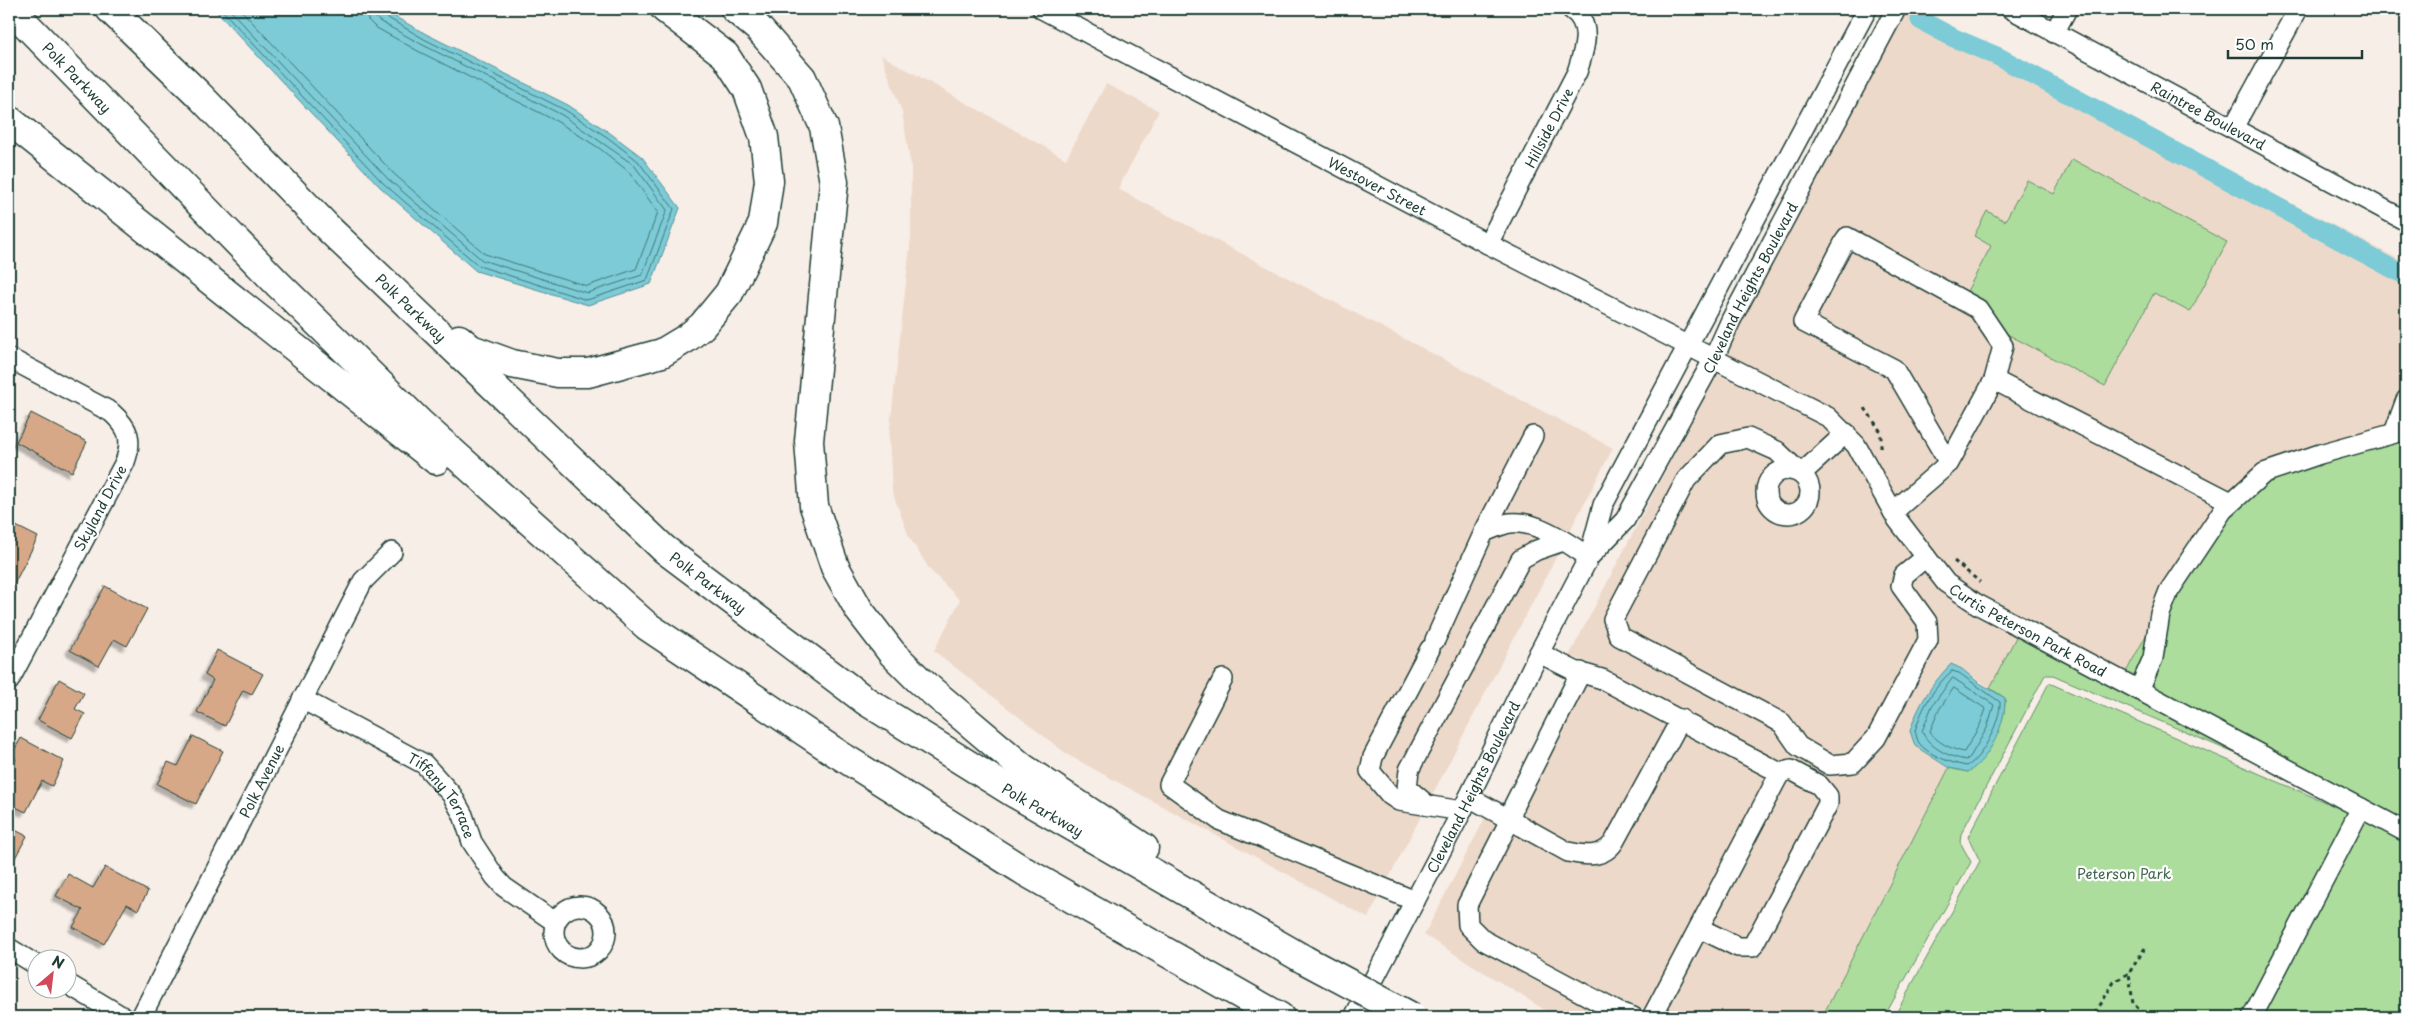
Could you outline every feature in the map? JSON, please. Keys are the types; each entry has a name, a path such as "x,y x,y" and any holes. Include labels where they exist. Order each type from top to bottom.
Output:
{"highway":[{"name":"Polk Parkway","path":"11,9 278,284 414,417 647,626 838,754 1024,871 1277,1016"},
{"name":"Polk Parkway","path":"110,9 198,94 330,230 664,549 866,701 1014,793 1305,960 1412,1017"},
{"path":"330,230 471,349 512,364 558,373 588,373 662,353 686,338 702,326 729,293 746,261 763,223 769,181 764,137 747,89 725,55 665,9"},
{"path":"736,9 758,28 802,78 824,127 834,182 809,441 814,506 835,567 859,610 892,652 919,680 1023,768 1201,886 1278,944"},
{"path":"9,120 647,626"}],"street":[{"name":"Westover Street","path":"1042,9 1488,244 1713,360"},
{"name":"Hillside Drive","path":"1488,244 1577,72 1586,46 1585,30 1580,17 1571,9"},
{"name":"Cleveland Heights Boulevard","path":"1354,1017 1465,804 1539,653 1589,557 1603,505 1867,9"},
{"name":"Cleveland Heights Boulevard","path":"1589,557 1625,520 1713,360 1731,320 1896,9"},
{"name":"Raintree Boulevard","path":"2011,9 2406,221"},
{"path":"2054,33 2067,9"},
{"path":"2232,128 2298,9"},
{"path":"1893,512 1949,463 1994,380 2003,346 1978,309 1847,237 1803,322 1894,369 1949,463"},
{"name":"Skyland Drive","path":"9,358 112,412 123,423 128,434 130,448 126,462 9,681"},
{"name":"Curtis Peterson Park Road","path":"1713,360 1828,418 1846,433 1856,445 1893,512 1926,558 1946,582 1976,604 2406,832"},
{"path":"1994,380 2231,502"},
{"path":"2139,690 2154,658 2160,614 2169,591 2223,510 2264,473 2320,454 2400,431 2406,400"},
{"path":"1846,433 1801,474 1777,451 1748,438 1720,444 1686,480 1612,619 1618,636 1782,723 1798,746 1830,766 1852,763 1876,738 1928,640 1927,622 1901,586 1904,575 1926,558"},
{"path":"1533,436 1484,532 1433,645 1373,758 1370,771 1390,796 1399,801 1426,804 1465,804 1510,820 1568,852 1587,856 1608,850 1681,719"},
{"path":"1484,532 1509,523 1528,524 1563,541 1589,557"},
{"path":"1426,804 1407,788 1409,770 1521,559 1537,550 1563,541"},
{"name":"Polk Avenue","path":"141,1017 363,581 392,552"},
{"path":"1539,653 1581,672 1602,679 1780,772 1791,770 1819,784 1828,796 1828,804 1752,947 1746,949 1738,948 1699,928"},
{"path":"1581,672 1514,805 1510,820 1467,906 1468,925 1484,940 1618,1012 1633,1017"},
{"path":"1223,679 1170,784 1219,820 1415,901"},
{"name":"Tiffany Terrace","path":"302,699 424,764 452,795 472,842 495,877 511,892 555,922"},
{"path":"1652,1017 1780,772"},
{"path":"2252,1017 2361,808"},
{"path":"9,948 28,960"},
{"path":"78,990 123,1017"}],"path":[{"path":"2080,1017 2096,1012 2114,982 2129,973 2145,948"},
{"path":"2129,973 2134,1004 2146,1015"}],"shaded area":[{"path":"1906,9 1919,9 2406,263 2406,439 2225,491 2126,672 1982,595 1953,575 1905,513 1863,437 1852,425 1835,410 1725,354"},
{"path":"881,55 1066,159 1106,84 1159,111 1118,189 1613,448 1368,918 1068,755 934,651 960,600 930,570 909,537 892,491 889,437 911,237 911,167 902,112"},
{"path":"1716,373 1823,426 1848,451 1890,526 1939,590 1972,613 2016,637 1990,688 1962,669 1939,676 1922,701 1910,731 1915,746 1949,768 1822,1017 1662,1017 1785,764 1606,669 1569,656"},
{"path":"1585,685 1597,688 1668,724 1603,842 1588,846 1573,842 1521,814"},
{"path":"1684,732 1768,777 1645,1011 1623,1002 1489,931 1477,919 1476,907 1513,833 1566,862 1587,866 1611,860 1616,856"},
{"path":"1485,818 1497,825 1458,901 1461,933 1479,949 1607,1017 1556,1017 1424,935"}],"green space":[{"path":"2072,159 2227,242 2190,312 2154,293 2105,386 1958,308 1991,246 1974,236 1987,211 2005,221 2027,180 2054,194"},
{"path":"2406,439 2406,820 2126,672 2225,491"},
{"path":"2016,637 2241,756 2053,675 2045,675 1961,834 1960,842 1971,862 1884,1017 1822,1017 1949,768 1968,772 1982,756 1999,729 2005,698 1990,688"},
{"name":"Peterson Park","path":"2049,683 2406,837 2406,1017 1894,1017 1980,861 1968,837"}],"water":[{"path":"214,9 381,9 426,34 568,105 642,157 680,208 651,284 588,305 476,271 380,187"},
{"path":"1951,664 1962,669 1978,682 2005,698 2003,718 1995,740 1983,758 1968,772 1949,768 1915,746 1910,731 1926,695"}],"building":[{"path":"31,413 87,442 72,472 16,442"},
{"path":"10,523 38,537 9,594 9,526"},
{"path":"105,586 147,609 127,646 114,639 99,666 70,650"},
{"path":"217,650 263,674 252,694 243,690 225,726 197,712 213,680 205,675"},
{"path":"59,679 84,693 75,709 85,714 72,738 38,720"},
{"path":"193,736 223,751 196,804 157,784 168,762 178,766"},
{"path":"21,738 64,761 52,786 42,781 26,812 9,804 9,773 16,759 11,756"},
{"path":"9,827 27,836 9,869"},
{"path":"105,867 148,891 138,910 127,904 104,944 73,927 83,910 56,896 68,874 93,888"}],"waterway":[{"path":"1920,20 1954,38 1999,57 2406,276"}]}
